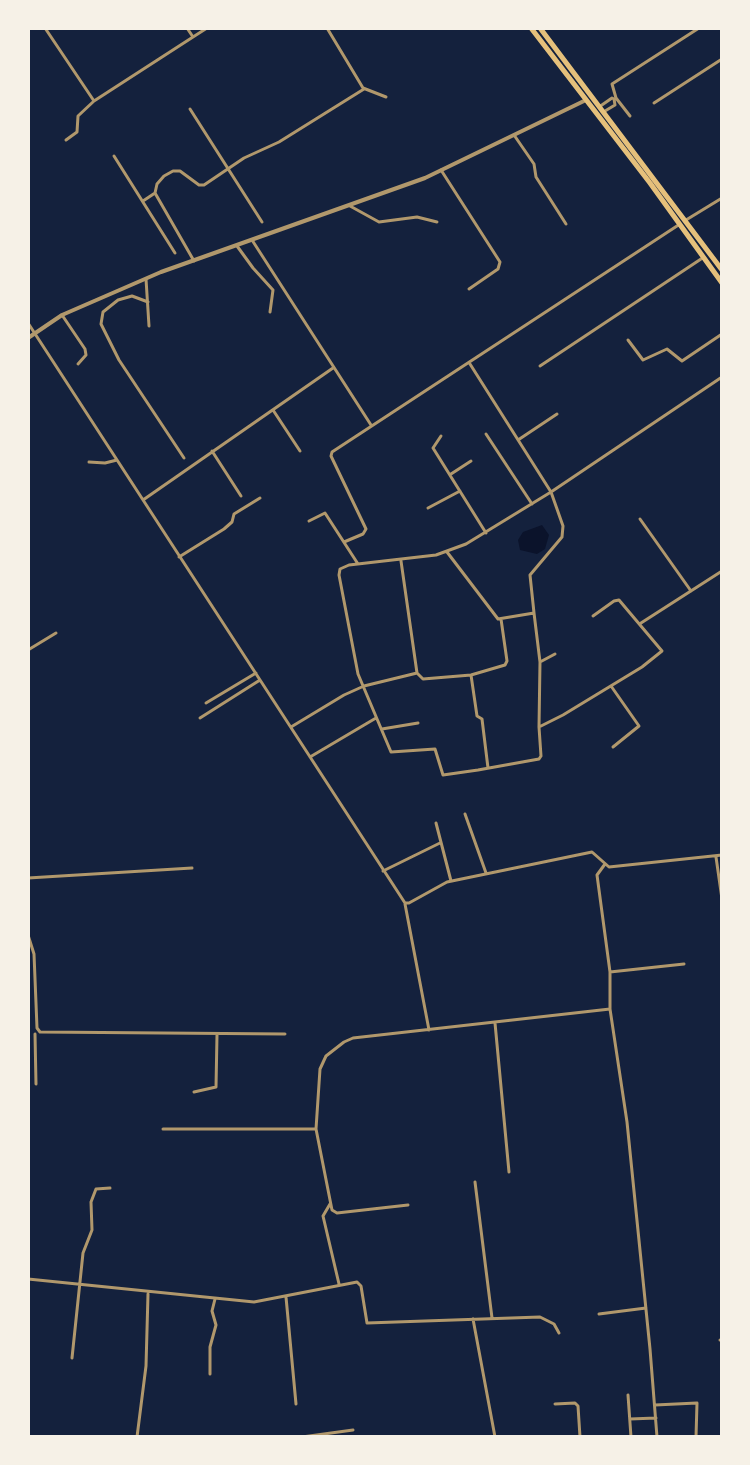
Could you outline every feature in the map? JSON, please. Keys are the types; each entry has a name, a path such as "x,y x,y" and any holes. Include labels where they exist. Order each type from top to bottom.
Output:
{"main road":[{"path":"531,28 601,109 683,222 722,283"},
{"path":"540,28 589,98 722,270"}],"street":[{"path":"45,28 94,101"},
{"path":"187,28 193,37"},
{"path":"66,140 77,132 78,116 94,101 207,28"},
{"path":"327,28 364,89 386,97"},
{"path":"630,116 615,99 612,84 699,28"},
{"path":"654,103 722,59"},
{"path":"143,201 155,193 160,180 173,171 180,171 199,185 207,183 227,168 279,142 364,89"},
{"path":"28,338 62,315 146,279 441,170 589,98"},
{"path":"601,109 612,98 615,99"},
{"path":"190,109 262,222"},
{"path":"514,135 534,164 536,177 566,224"},
{"path":"114,156 175,253"},
{"path":"441,170 500,262 498,269 469,289"},
{"path":"155,193 194,261"},
{"path":"344,542 363,534 366,529 331,455 722,198"},
{"path":"350,206 379,222 417,217 437,222"},
{"path":"252,240 372,426"},
{"path":"237,246 271,286 274,296 270,312"},
{"path":"540,366 704,257"},
{"path":"146,279 149,326"},
{"path":"148,302 132,296 110,304 103,312 101,324 107,340 184,458"},
{"path":"62,315 85,349 86,355 78,364"},
{"path":"28,323 405,903 429,1030"},
{"path":"628,340 643,360 667,349 682,361 722,334"},
{"path":"469,363 551,492 563,533 530,575 540,662 540,758 443,775 436,749 393,753 357,671 339,572 345,566 446,552 486,533 551,492 722,377"},
{"path":"143,500 333,368"},
{"path":"273,410 300,451"},
{"path":"518,440 557,414"},
{"path":"486,434 532,504"},
{"path":"441,436 433,448 486,533"},
{"path":"212,451 241,496"},
{"path":"89,462 118,460"},
{"path":"451,475 471,461"},
{"path":"428,508 460,491"},
{"path":"179,557 224,529 232,522 234,514 260,498"},
{"path":"309,521 325,513 358,564"},
{"path":"640,519 691,591"},
{"path":"446,552 495,617 501,619 534,613"},
{"path":"401,559 417,673 423,679 471,675 501,667 507,661 501,619"},
{"path":"641,624 722,571"},
{"path":"539,727 611,686 662,651 619,600 593,616"},
{"path":"28,650 56,633"},
{"path":"540,662 555,654"},
{"path":"206,703 256,673"},
{"path":"291,727 364,686 417,673"},
{"path":"471,675 477,716 482,719 488,768"},
{"path":"200,718 260,680"},
{"path":"611,686 639,726 613,747"},
{"path":"310,757 377,718"},
{"path":"382,729 418,723"},
{"path":"465,814 486,873"},
{"path":"436,823 451,881"},
{"path":"383,871 440,843"},
{"path":"405,903 451,881 592,852 598,854 609,867 722,855"},
{"path":"716,857 722,899"},
{"path":"605,864 597,875 610,972 610,1009 627,1122 657,1437"},
{"path":"28,878 192,868"},
{"path":"28,935 35,960 36,1084"},
{"path":"610,972 684,964"},
{"path":"408,1205 337,1213 332,1210 316,1129 320,1069 333,1049 353,1038 610,1009"},
{"path":"495,1023 509,1172"},
{"path":"28,1037 37,1032 285,1034"},
{"path":"194,1092 216,1087 217,1035"},
{"path":"163,1129 316,1129"},
{"path":"475,1182 492,1318"},
{"path":"72,1358 83,1253 92,1230 90,1208 96,1189 110,1188"},
{"path":"331,1203 323,1216 339,1284"},
{"path":"28,1279 254,1302 357,1282 361,1286 367,1323 543,1318 555,1325 559,1333"},
{"path":"137,1437 146,1366 148,1293"},
{"path":"286,1297 296,1404"},
{"path":"210,1374 210,1347 216,1325 212,1311 215,1299"},
{"path":"599,1314 646,1308"},
{"path":"473,1319 495,1437"},
{"path":"628,1395 631,1437"},
{"path":"555,1404 575,1403 578,1406 580,1437"},
{"path":"655,1405 697,1403 696,1437"},
{"path":"630,1419 656,1418"},
{"path":"302,1437 353,1430"},
{"path":"213,1437 259,1437"}],"water":[{"path":"542,525 549,535 545,549 537,554 520,550 518,540 523,532"}]}
